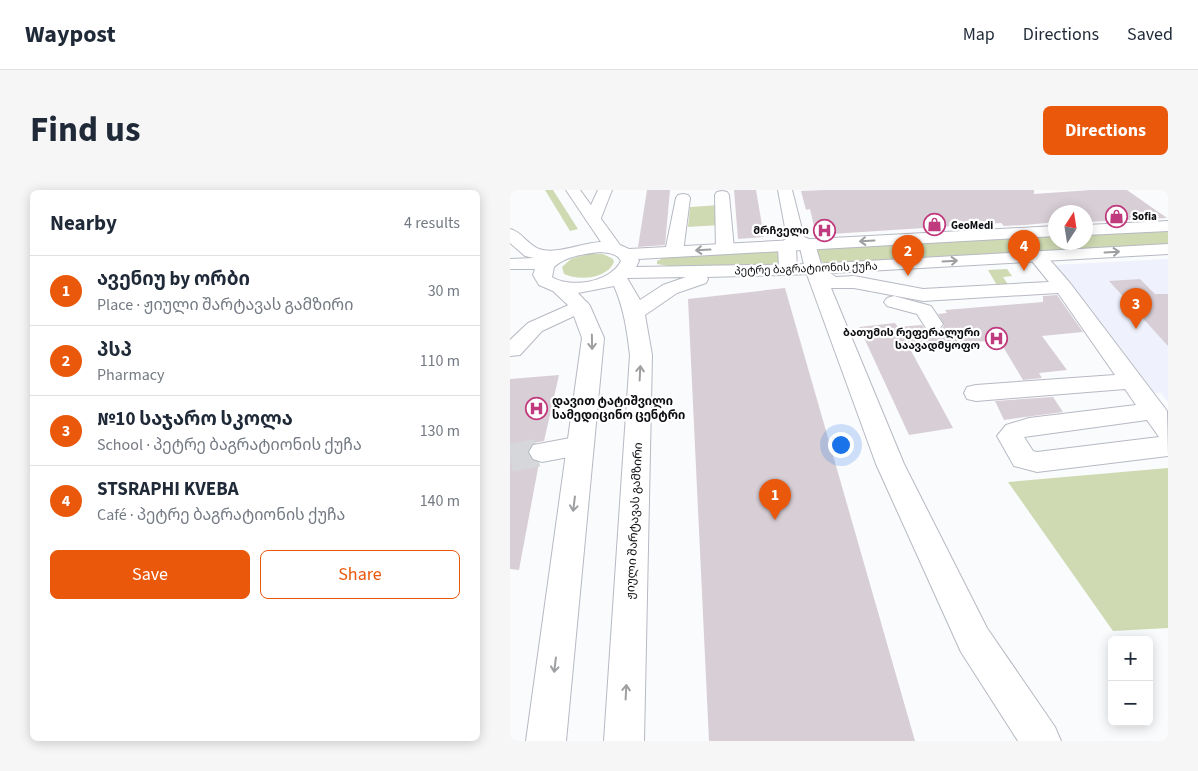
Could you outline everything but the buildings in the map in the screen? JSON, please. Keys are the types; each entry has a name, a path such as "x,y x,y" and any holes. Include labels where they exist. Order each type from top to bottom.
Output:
{"main road":[{"name":"ჟიული შარტავას გამზირი","path":"573,190 593,218 620,263 627,291 635,312 641,355 624,741"},
{"path":"593,218 605,190"},
{"path":"785,190 799,254 890,464 974,640 1042,741"},
{"path":"674,252 691,196 722,193 725,249"},
{"path":"1093,230 1168,226"},
{"name":"პეტრე ბაგრატიონის ქუჩა","path":"620,263 754,270 799,254 1048,233"},
{"path":"510,234 531,252 557,279 593,338 546,741"},
{"path":"510,264 557,279 589,287 620,263 584,248 557,279 535,327 512,350"},
{"name":"პეტრე ბაგრატიონის ქუჩა","path":"620,263 674,252 725,249 799,254 1037,256 1168,249"},
{"path":"799,254 832,283 854,282 922,296 1063,287"},
{"path":"1037,256 1063,287 1161,421"},
{"path":"635,312 670,289 698,279 754,270"},
{"path":"510,281 557,279"},
{"path":"841,284 853,290 924,310 933,324"},
{"path":"976,393 1132,381"},
{"path":"1161,421 1029,427 1015,431 1010,436 1024,459 1038,462 1168,446"},
{"path":"542,452 580,446"}],"shaded area":[{"path":"1168,259 1168,402 1161,393 1153,393 1054,265"}],"green space":[{"path":"545,190 553,190 578,229 570,231"},
{"path":"720,205 720,225 688,227 690,207"},
{"path":"1168,230 1168,244 1093,248 1093,234"},
{"path":"1048,236 1048,250 1059,250 824,263 821,261 817,250 819,248"},
{"path":"777,250 779,264 669,266 657,264 657,261 665,257"},
{"path":"587,254 603,254 613,259 614,262 605,272 592,277 584,278 564,274 562,267 571,259"},
{"path":"1007,269 1012,276 1003,277 1009,286 998,287 988,270"},
{"path":"1168,468 1168,628 1113,631 1008,482"}],"tunnel":[{"path":"510,458 542,452"}],"place":[{"name":"Sofia","path":"1116,216"},
{"name":"GeoMedi","path":"935,225"},
{"name":"მრჩველი","path":"825,230"},
{"name":"STSRAPHI KVEBA","path":"1024,271"},
{"name":"პსპ","path":"908,276"},
{"name":"№10 საჯარო სკოლა","path":"1136,329"},
{"name":"ბათუმის რეფერალური საავადმყოფო","path":"996,338"},
{"name":"დავით ტატიშვილი სამედიცინო ცენტრი","path":"536,408"},
{"name":"ავენიუ by ორბი","path":"775,520"}]}
